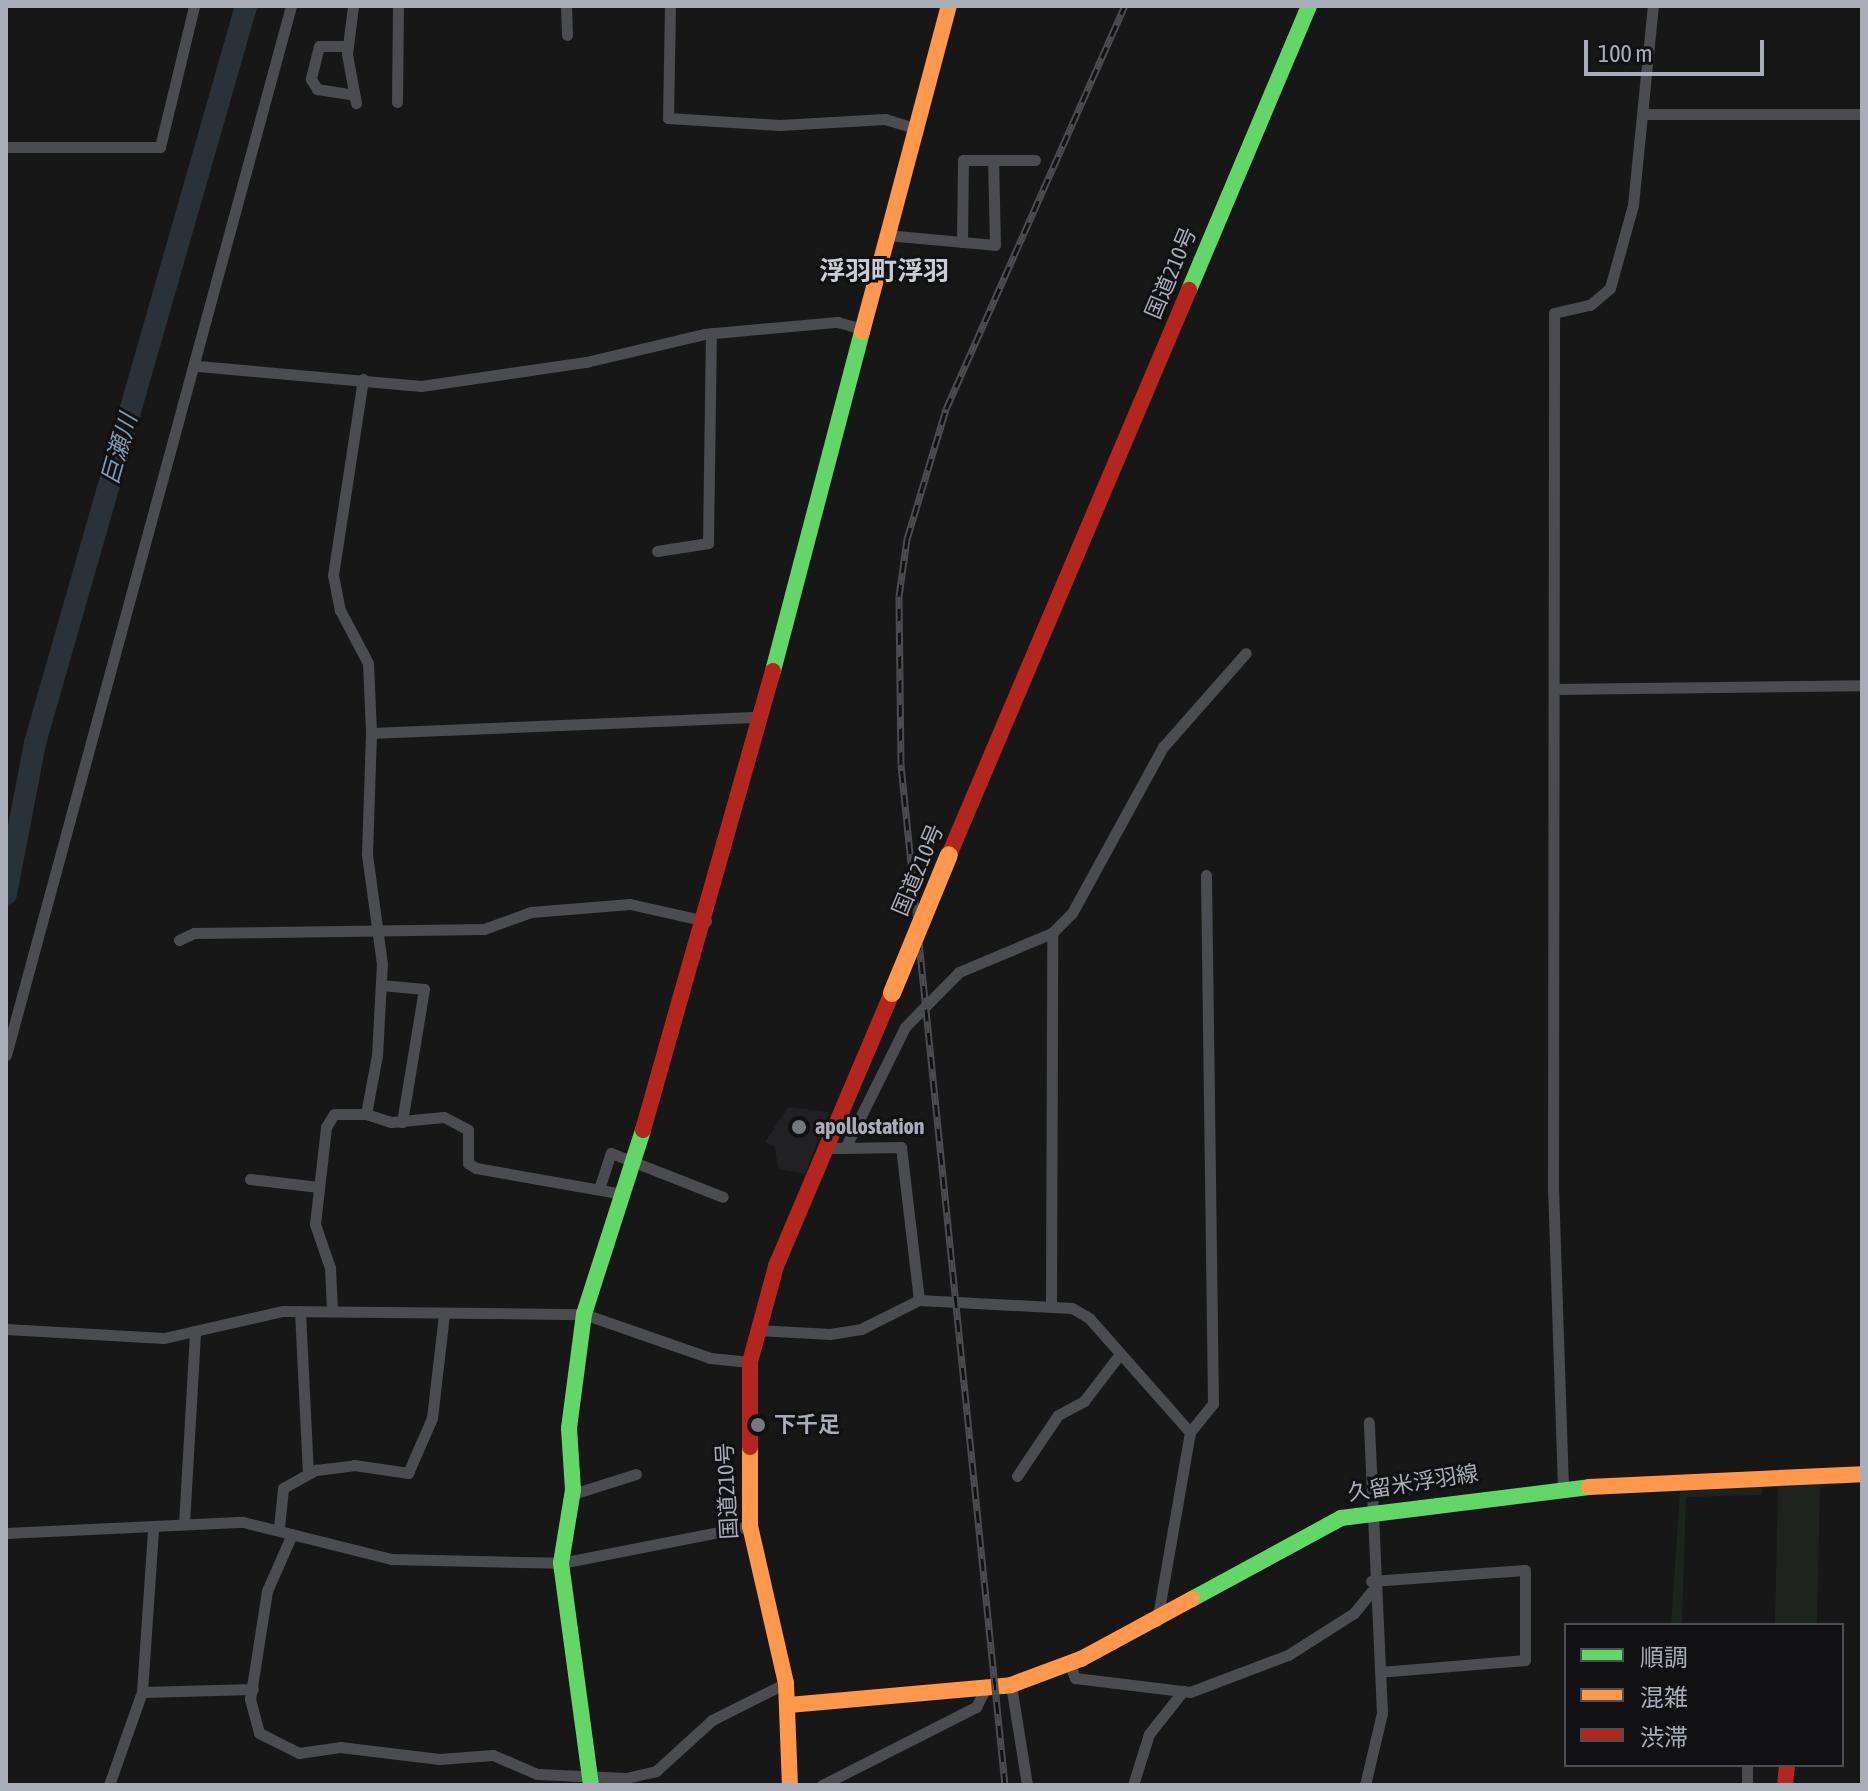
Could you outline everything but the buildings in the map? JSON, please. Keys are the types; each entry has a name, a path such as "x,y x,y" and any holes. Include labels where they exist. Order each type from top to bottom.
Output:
{"main road":[{"path":"591,1781 561,1563 573,1494 569,1428 584,1314 635,1161 706,921 863,329 912,127 949,6"},
{"name":"国道210号","path":"790,1785 786,1683 750,1526 750,1362 755,1330 825,1148 1309,6"},
{"name":"久留米浮羽線","path":"789,1705 984,1691 1011,1685 1069,1663 1157,1621 1341,1518 1375,1509 1563,1488 1766,1473 1862,1474"}],"street":[{"path":"6,147 160,147 194,6"},
{"path":"6,1055 77,774 198,366 291,6"},
{"path":"347,46 319,46 311,79 317,89 354,99 347,46 353,6"},
{"path":"397,102 398,6"},
{"path":"566,6 567,35"},
{"path":"670,6 668,118 780,125 885,119 912,127"},
{"path":"1563,1488 1553,1190 1556,689 1554,313 1590,305 1610,288 1633,205 1653,6"},
{"path":"1644,114 1862,114"},
{"path":"962,242 963,160 1035,160"},
{"path":"886,235 995,245 993,160"},
{"path":"198,366 421,386 711,333 837,322 863,329"},
{"path":"657,551 708,543 711,333"},
{"path":"363,379 333,575 340,610 368,663 371,733 367,854 379,933 381,985 366,1114"},
{"path":"845,1148 905,1027 980,957 1052,933 1072,913 1163,747 1246,653"},
{"path":"1556,689 1862,685"},
{"path":"371,733 760,717"},
{"path":"1157,1621 1190,1432 1213,1404 1206,875"},
{"path":"179,940 194,933 379,933 492,928 531,912 630,904 706,921"},
{"path":"1051,1307 1052,933"},
{"path":"381,985 424,989 402,1122"},
{"path":"332,1310 330,1268 315,1224 334,1114 366,1114 402,1122 457,1122 468,1130 468,1163 476,1168 624,1194"},
{"path":"825,1148 901,1147 919,1300"},
{"path":"599,1189 611,1153 723,1197"},
{"path":"250,1179 319,1187"},
{"path":"755,1330 830,1334 861,1329 919,1300 1051,1307 1089,1318 1190,1432"},
{"path":"300,1311 308,1473"},
{"path":"6,1329 164,1338 300,1311 584,1314 710,1358 750,1362"},
{"path":"279,1527 283,1488 308,1473 354,1465 408,1473 432,1418 444,1314"},
{"path":"184,1524 195,1332"},
{"path":"1017,1476 1058,1415 1084,1401 1120,1354"},
{"path":"1365,1785 1382,1713 1372,1586 1375,1509 1369,1422"},
{"path":"573,1494 636,1474"},
{"path":"6,1533 153,1529 184,1524 279,1527 292,1534 391,1559 561,1563 750,1526"},
{"path":"109,1785 142,1692 153,1529"},
{"path":"292,1534 267,1591 253,1689 259,1733 299,1753 340,1747 415,1750 439,1759 493,1755 537,1774 591,1781 656,1771 712,1720 786,1683"},
{"path":"1372,1586 1525,1570 1525,1660 1380,1672"},
{"path":"1069,1663 1075,1678 1183,1691 1288,1655 1354,1613 1372,1586"},
{"path":"1011,1685 1027,1785"},
{"path":"142,1692 253,1689"},
{"path":"822,1785 976,1707 984,1691"},
{"path":"1133,1785 1149,1734 1183,1691"}],"shaded area":[{"name":"apollostation","path":"788,1107 829,1112 805,1174 778,1169 775,1147 765,1142"},
{"path":"1862,1482 1820,1487 1817,1623 1775,1623 1778,1486"},
{"path":"1763,1485 1762,1495 1686,1497 1682,1623 1671,1623 1680,1492"}],"waterway":[{"name":"巨瀬川","path":"6,894 35,743 246,6"}],"railway":[{"path":"1005,1785 901,764 899,596 907,539 946,409 1125,6"}],"traffic: fast":[{"path":"1189,290 1309,6"},
{"path":"773,671 862,332"},
{"path":"591,1785 561,1563 573,1490 569,1428 584,1314 643,1130"},
{"path":"1192,1599 1341,1518 1589,1487"}],"traffic: slow":[{"path":"862,332 949,6"},
{"path":"892,993 949,855"},
{"path":"750,1447 750,1526 786,1683 790,1785"},
{"path":"1589,1487 1862,1474"},
{"path":"789,1705 1011,1685 1081,1659 1192,1599"}],"traffic: jam":[{"path":"949,855 1189,290"},
{"path":"643,1130 773,671"},
{"path":"750,1447 750,1362 776,1266 892,993"},
{"path":"1785,1785 1787,1767"}],"place":[{"name":"apollostation","path":"799,1127"},
{"name":"下千足","path":"758,1425"}],"district":[{"name":"浮羽町浮羽","path":"884,272"}]}
